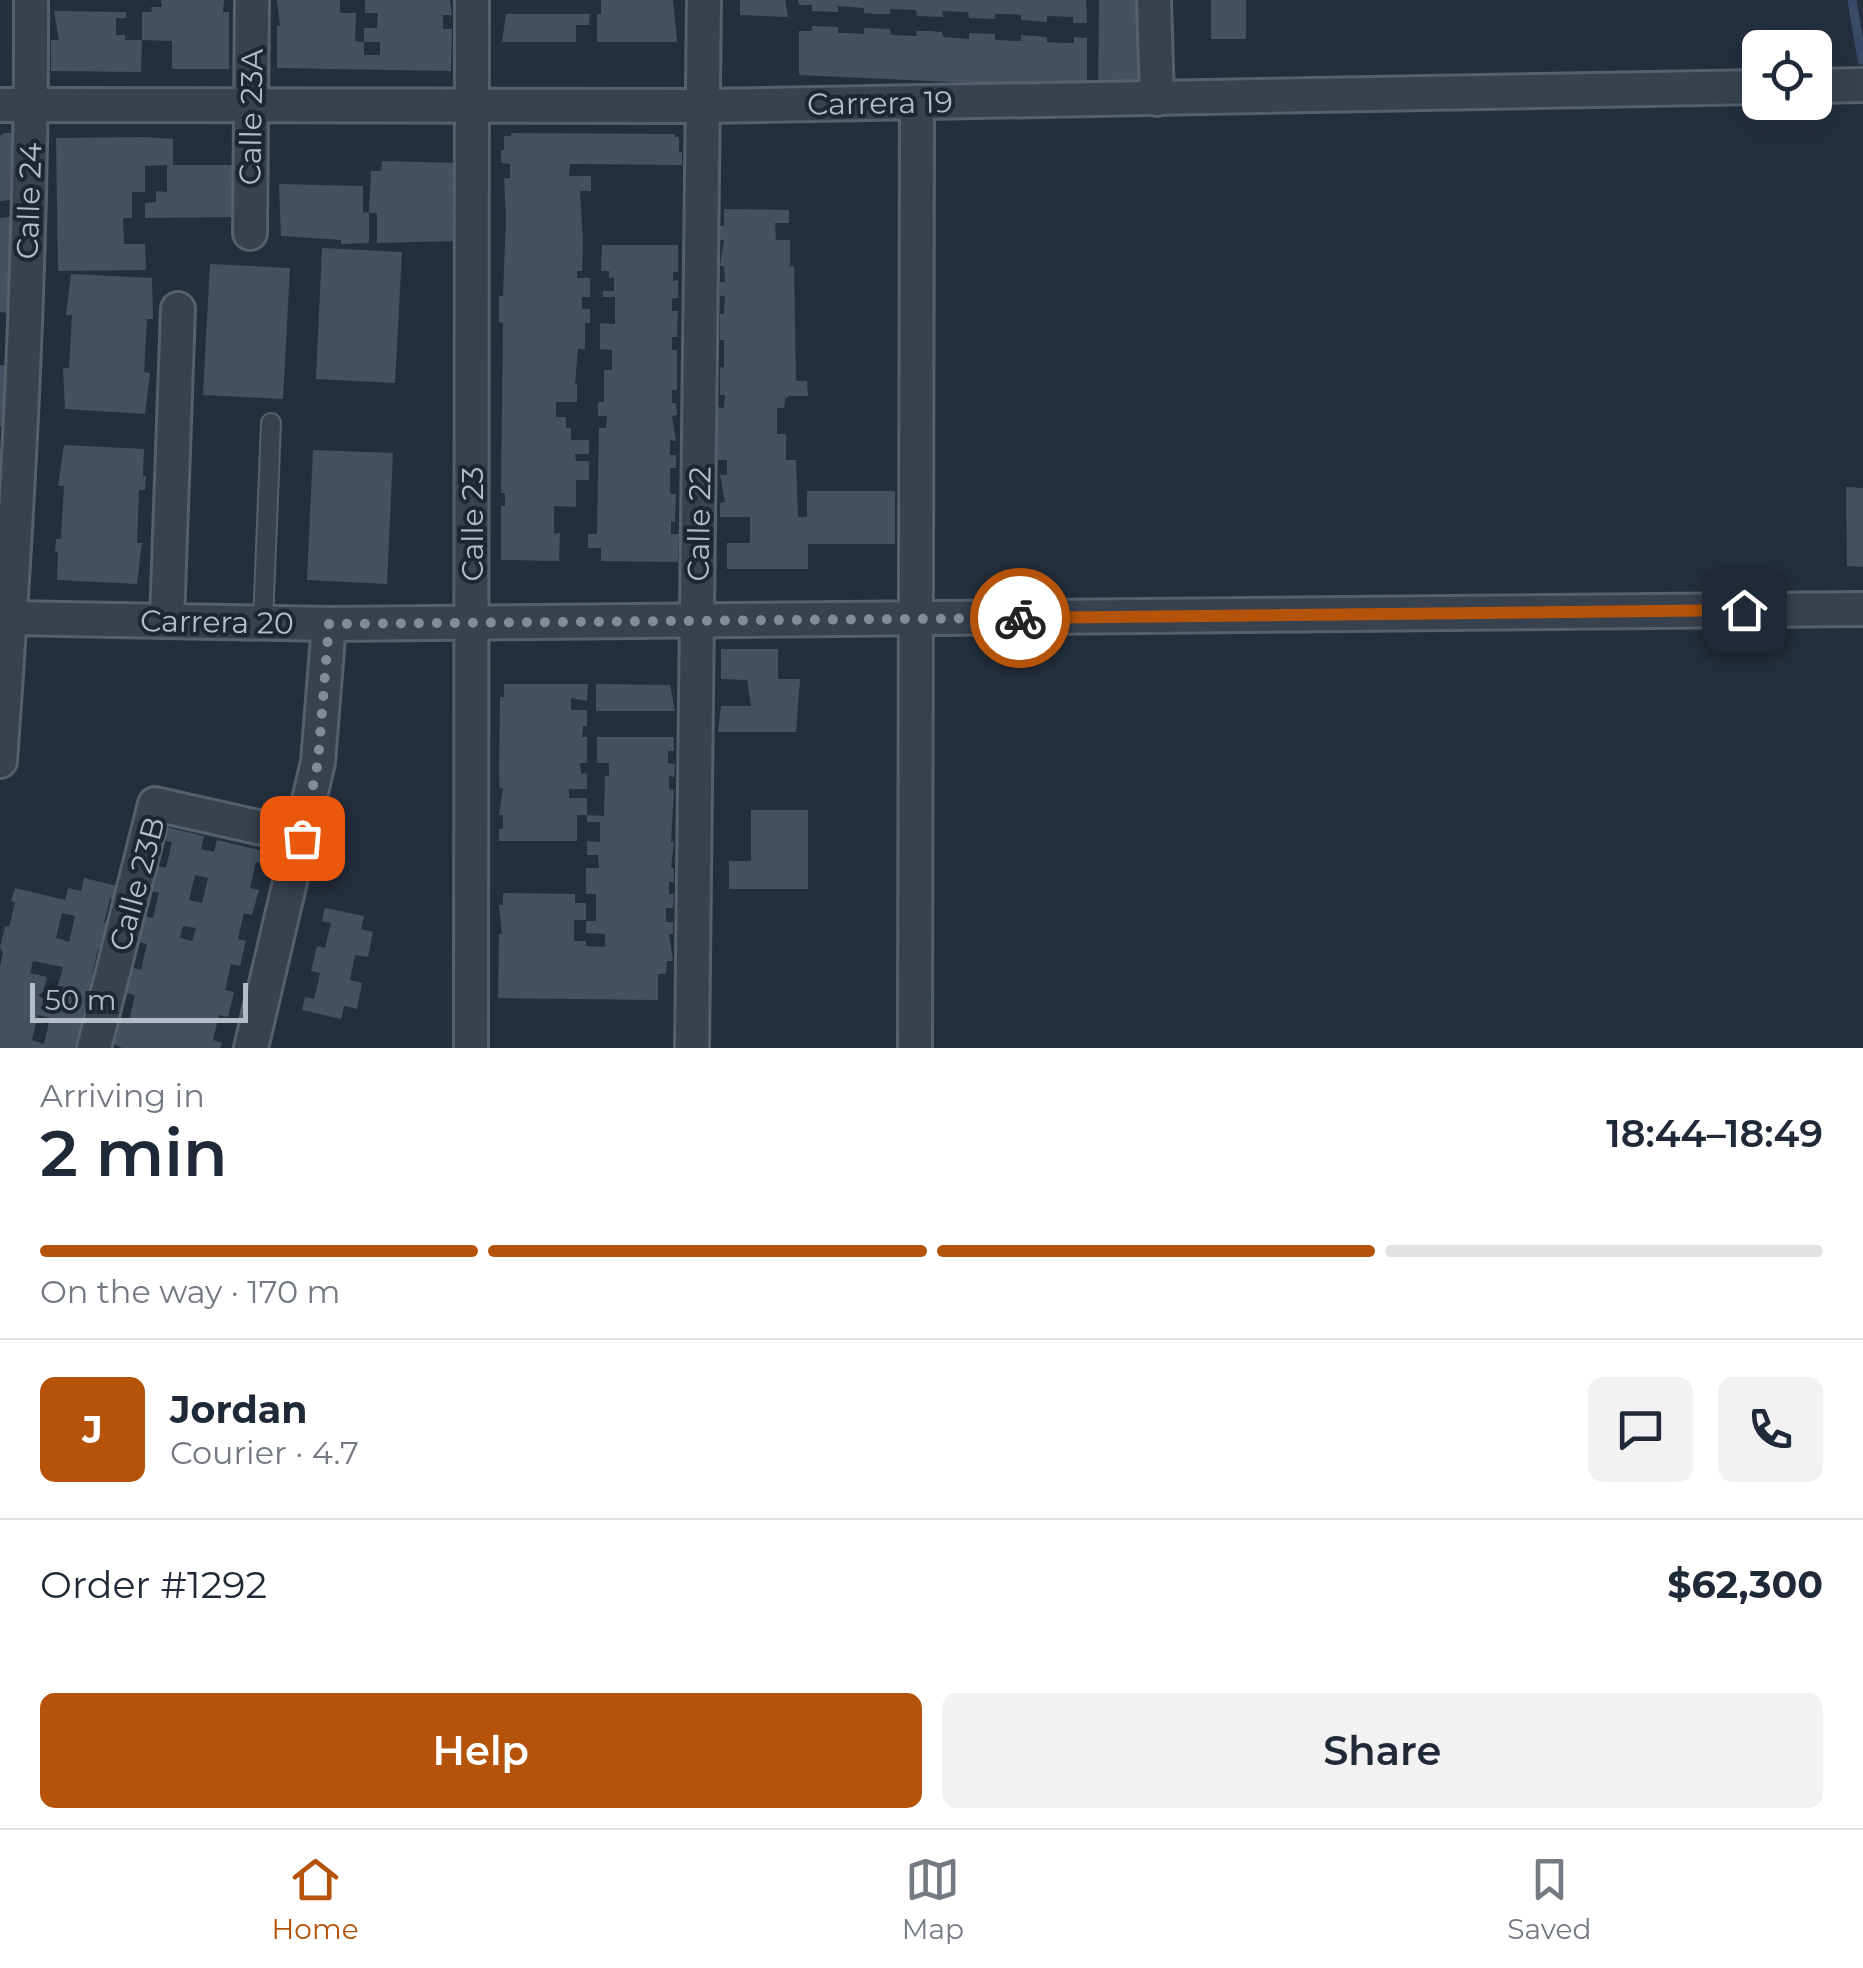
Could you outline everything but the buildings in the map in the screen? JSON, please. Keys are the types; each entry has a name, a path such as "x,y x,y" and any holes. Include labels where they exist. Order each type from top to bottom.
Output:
{"street":[{"name":"Calle 24","path":"0,761 10,618 16,105 31,0"},
{"name":"Calle 23A","path":"250,234 252,0"},
{"name":"Calle 23","path":"471,1048 472,0"},
{"name":"Calle 22","path":"692,1048 706,106 704,0"},
{"path":"1154,0 1156,99"},
{"path":"1832,86 1863,85"},
{"name":"Carrera 19","path":"16,105 706,106 1742,87"},
{"path":"916,1048 917,102"},
{"path":"167,620 178,309"},
{"name":"Carrera 20","path":"10,618 329,624 1863,608"},
{"path":"270,1048 251,1048 318,762 329,624"},
{"name":"Calle 23B","path":"94,1048 154,804 302,838"}],"lane":[{"path":"264,622 272,423"}],"waterway":[{"path":"1852,0 1862,60"}],"way so far":[{"path":"302,838 318,762 329,624 1020,618"}],"route":[{"path":"1020,618 1744,610"}]}
